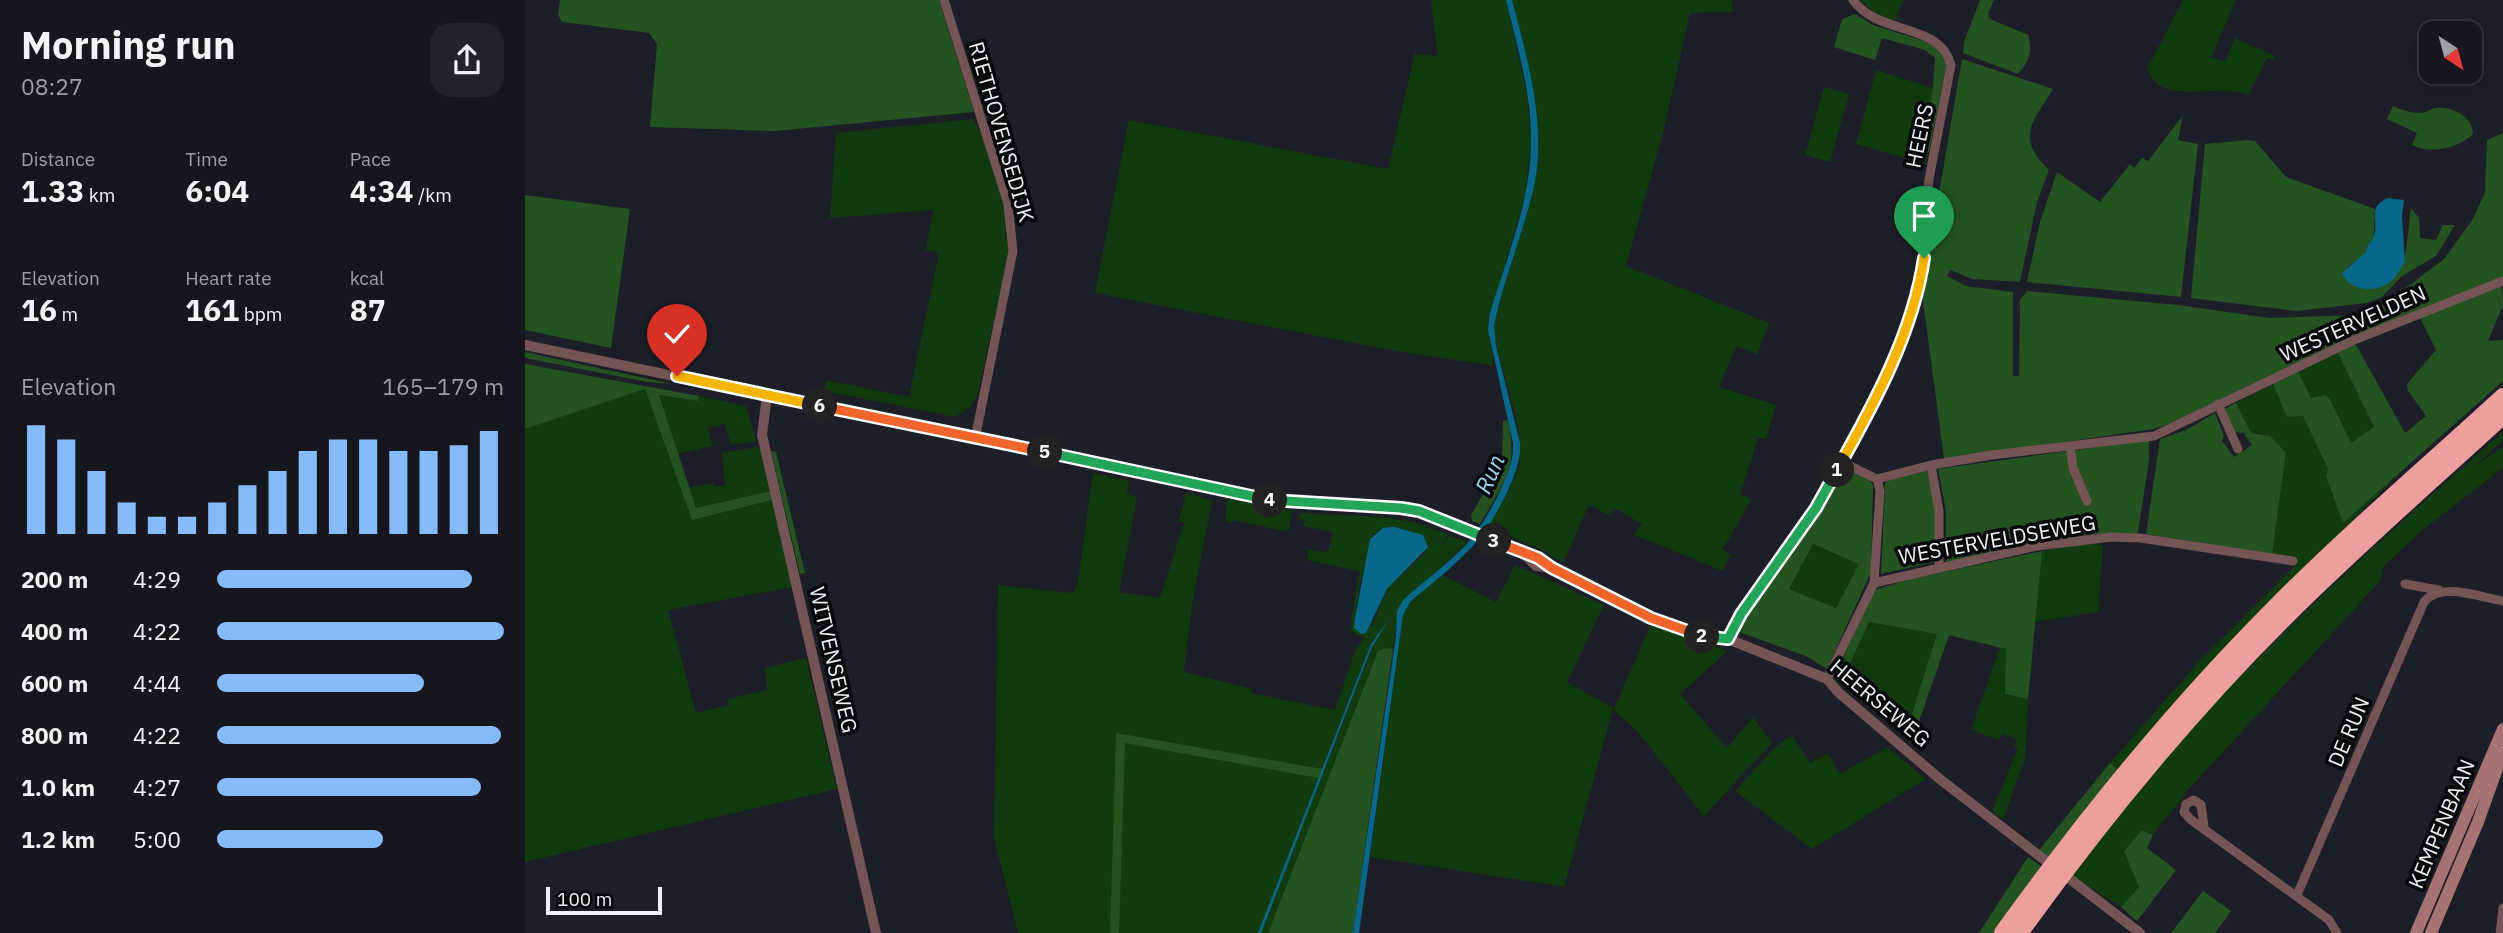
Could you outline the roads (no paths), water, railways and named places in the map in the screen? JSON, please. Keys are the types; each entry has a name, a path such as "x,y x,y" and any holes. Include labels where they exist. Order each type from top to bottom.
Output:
{"highway":[{"path":"2003,933 2105,797 2214,671 2310,574 2503,397"},
{"path":"2019,933 2115,806 2224,680 2318,584 2503,415"}],"main road":[{"name":"KEMPENBAAN","path":"2416,933 2503,729"},
{"name":"KEMPENBAAN","path":"2431,933 2478,822 2503,752"}],"street":[{"name":"RIETHOVENSEDIJK","path":"944,0 1008,204 1013,234 1013,251 975,439"},
{"name":"HEERS","path":"1728,639 1741,614 1816,508 1842,462 1896,355 1919,294 1929,179 1951,74 1952,55 1935,40 1869,17 1853,0"},
{"name":"WESTERVELDEN","path":"1877,479 1931,465 2154,436 2354,340 2503,281"},
{"name":"HEERSEWEG","path":"525,345 1273,501 1401,508 1452,524 1525,555 1536,566 1552,568 1651,618 1716,640 1728,639 1827,679 1838,692 1941,780 2046,861"},
{"name":"WITVENSEWEG","path":"767,395 762,435 876,933"},
{"path":"2218,404 2238,449"},
{"path":"2070,446 2073,468 2087,501"},
{"path":"1827,679 1874,583 1880,491 1877,479 1842,462"},
{"path":"1931,465 1939,511 1939,566"},
{"name":"WESTERVELDSEWEG","path":"1874,583 1939,566 2037,546 2112,537 2140,538 2293,561"},
{"path":"2405,584 2503,601"},
{"name":"DE RUN","path":"2297,895 2424,602 2430,594 2441,591"},
{"path":"2204,826 2329,919 2337,933"},
{"path":"2070,879 2140,933"},
{"path":"2500,933 2503,908"}],"water":[{"path":"1506,0 1512,0 1530,71 1538,143 1533,191 1494,326 1496,346 1520,443 1520,455 1504,499 1479,539 1410,602 1403,615 1359,933 1353,933 1396,636 1397,611 1403,600 1450,560 1472,537 1497,498 1513,454 1513,443 1488,330 1490,313 1523,207 1530,164 1531,124 1519,52"},
{"path":"2388,198 2404,200 2402,216 2405,262 2395,277 2385,285 2371,289 2357,287 2342,273 2366,252 2374,235 2376,208"},
{"path":"1394,527 1423,535 1428,547 1387,589 1366,633 1361,634 1354,628 1370,539 1383,528"},
{"path":"1389,619 1371,649 1261,933 1258,933 1371,644"}],"water label":[{"name":"Run","path":"1490,474"}]}
